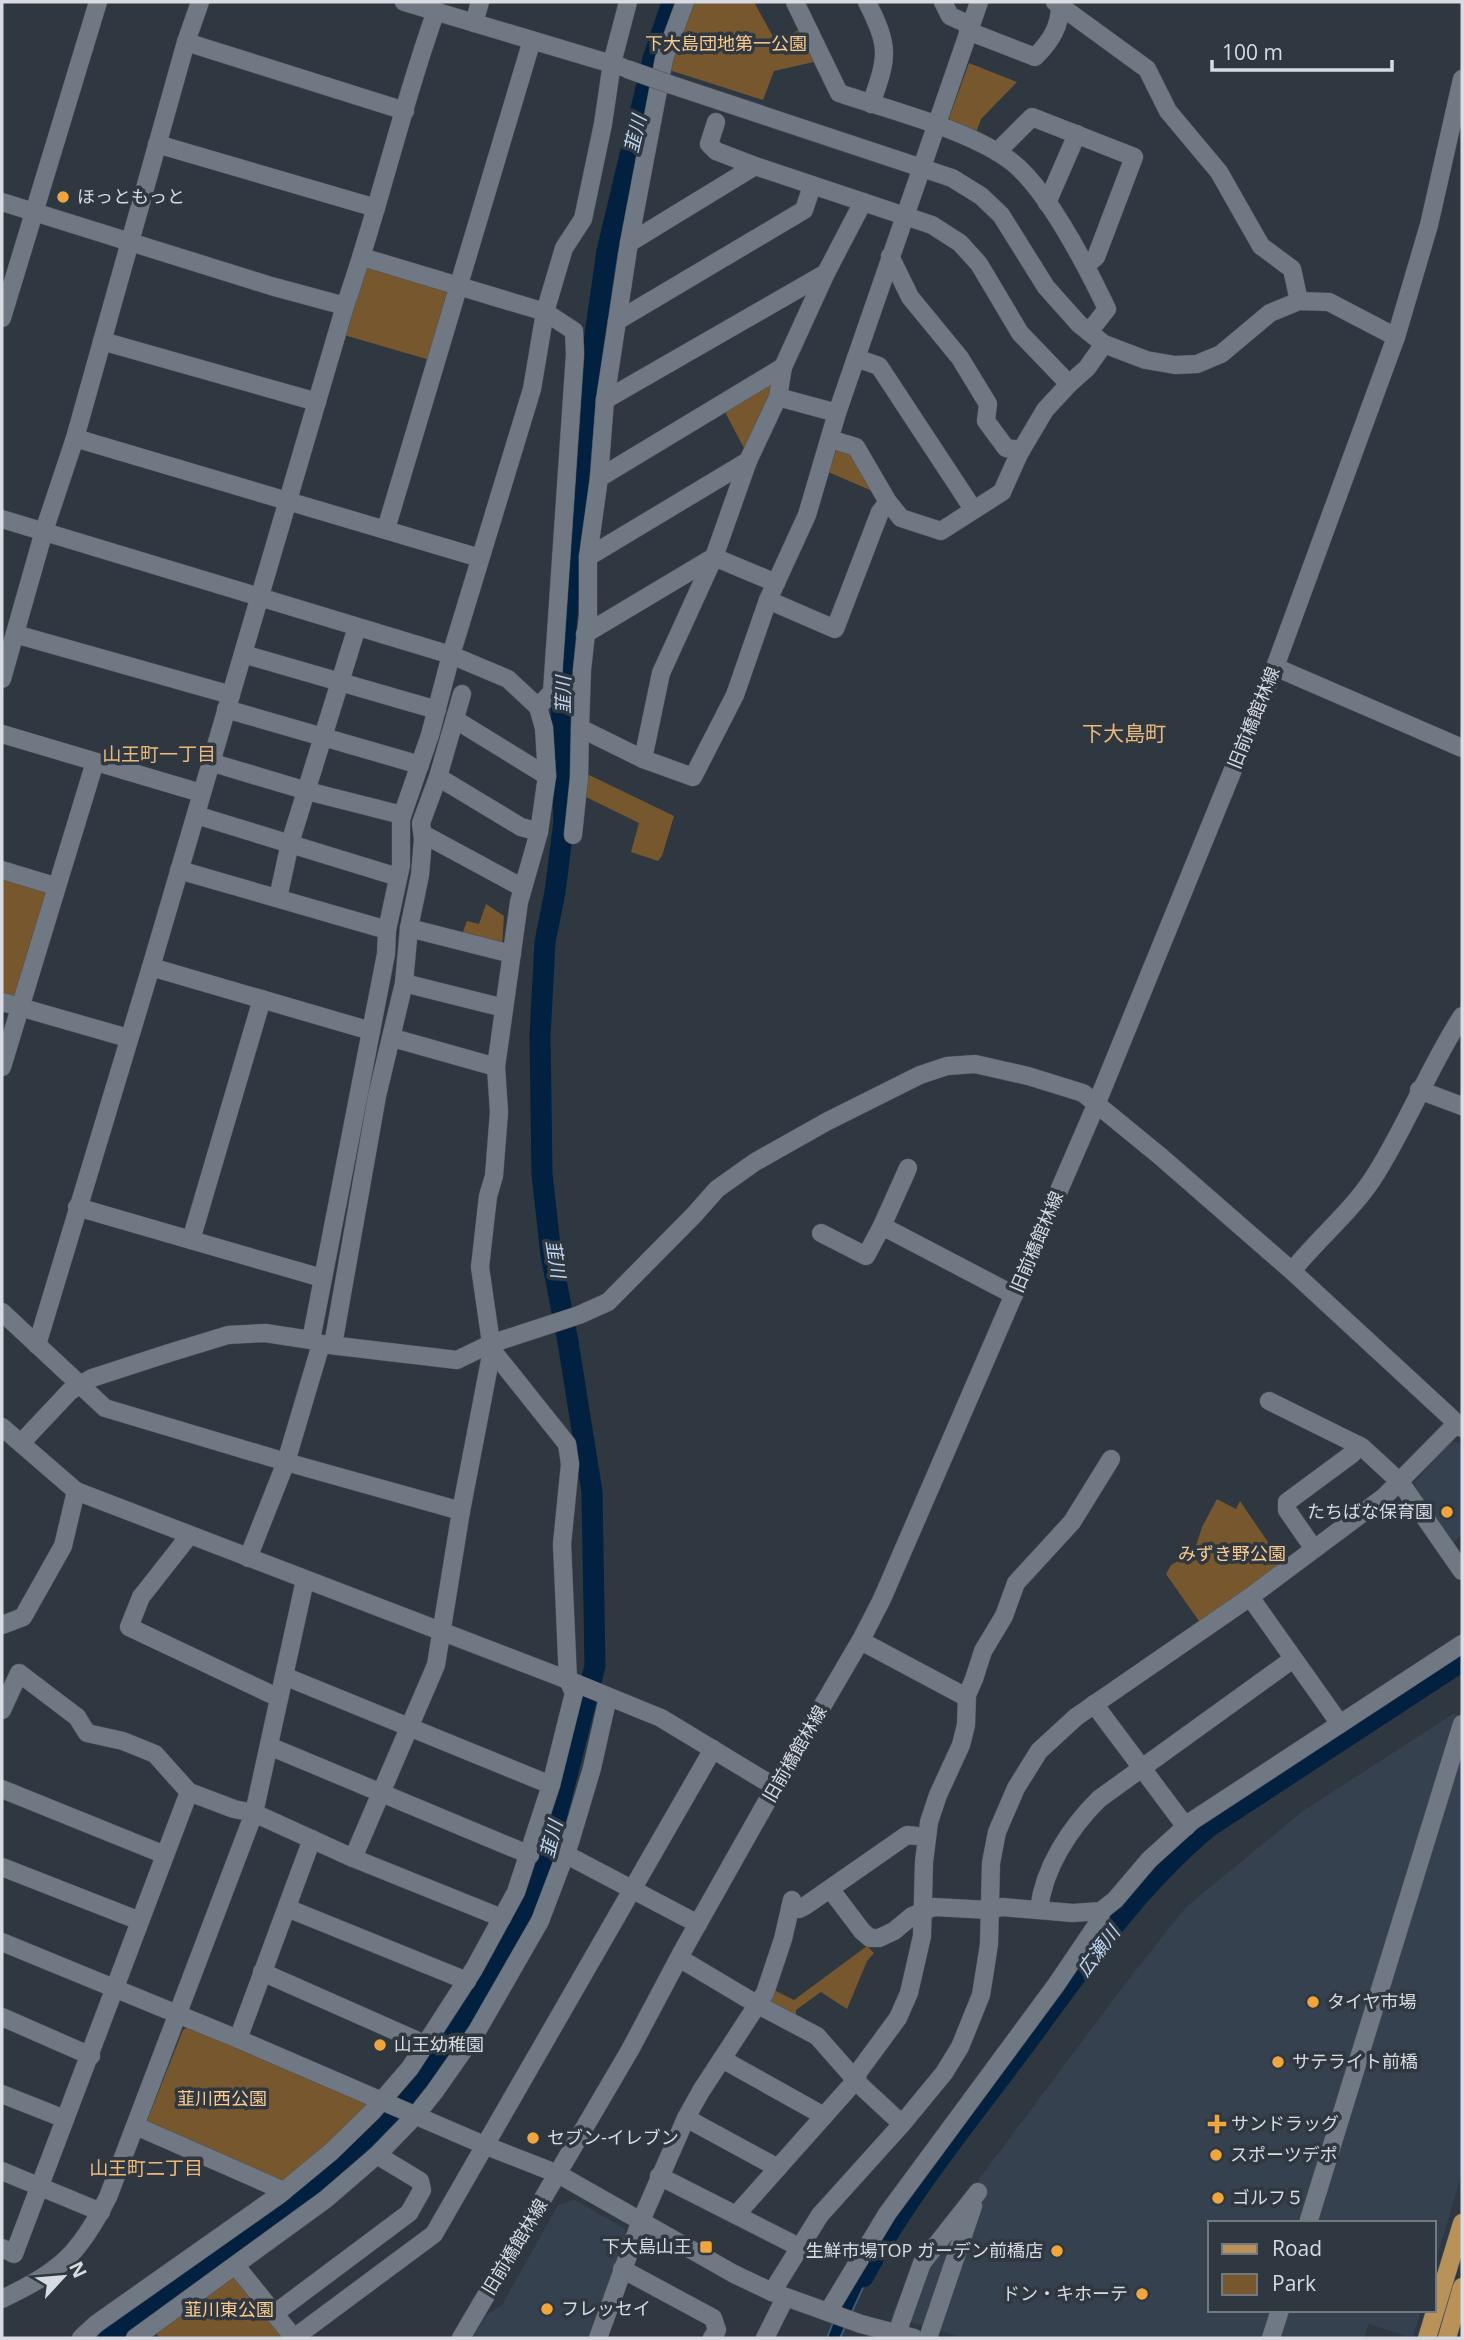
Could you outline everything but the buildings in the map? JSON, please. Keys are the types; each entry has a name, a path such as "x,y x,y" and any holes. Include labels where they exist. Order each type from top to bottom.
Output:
{"main road":[{"path":"1436,2308 1462,2223"},
{"path":"1447,2338 1462,2287"},
{"path":"1427,2338 1435,2312"}],"street":[{"path":"2,318 98,2"},
{"path":"2,679 44,531 75,438 129,240 200,2"},
{"path":"404,2 620,66 952,178 981,196 1001,215 1046,287 1079,324 1104,344 1146,360 1175,365 1197,364 1221,354 1270,313 1300,301 1329,302 1396,337"},
{"path":"474,23 480,2"},
{"path":"322,1343 322,1278 386,954 387,930 401,864 402,815 437,710 451,655 532,388 545,312 564,248 583,219 603,124 620,66 625,2"},
{"path":"573,835 579,778 588,557 599,478 605,400 629,243 664,59 685,2"},
{"path":"795,2 839,93 937,126 1010,160 1047,203 1086,265 1107,309 1089,332"},
{"path":"867,2 882,31 885,54 883,69 871,104"},
{"path":"943,2 950,16 969,28 1035,57 1050,42 1060,19 1058,3"},
{"path":"580,728 643,759 693,777 735,695 768,600 807,515 837,413 979,2"},
{"path":"1058,3 1147,69 1168,111 1219,172 1261,246 1292,269 1300,301"},
{"path":"37,1345 345,306 436,11"},
{"path":"386,529 532,40"},
{"path":"186,42 405,111"},
{"name":"旧前橋館林線","path":"461,2338 630,2050 775,1787 861,1641 882,1599 1096,1105 1275,667 1396,337 1429,225 1462,79"},
{"path":"997,152 1032,117 1134,157 1096,257 1086,265"},
{"path":"716,122 709,144 716,151 932,225 960,243 979,264 1020,333 1069,384"},
{"path":"1047,203 1077,134"},
{"path":"157,144 376,208"},
{"path":"629,243 755,166"},
{"path":"617,321 804,210 812,186"},
{"path":"2,202 345,306"},
{"path":"643,759 661,673 714,558 748,461 778,397 783,367 826,273 863,202"},
{"path":"890,256 910,296 960,358 988,404 986,421 1006,448 1021,450"},
{"path":"362,257 545,312 574,331 575,354 552,692 538,706"},
{"path":"605,400 826,273"},
{"path":"102,341 317,402"},
{"path":"830,439 856,447 888,502 901,518 941,531 1002,492 1021,450 1045,410 1087,368 1104,344"},
{"path":"856,358 879,366 973,509"},
{"path":"599,478 783,367"},
{"path":"778,397 837,413"},
{"path":"75,438 480,558"},
{"path":"588,557 748,461"},
{"path":"768,600 835,628 880,512 888,502"},
{"path":"2,519 451,655 508,679 538,706 544,728 547,776 539,832 523,888 496,1067 499,1112 494,1176 488,1196 480,1267 491,1347 436,1665 353,1858"},
{"path":"714,558 776,583"},
{"path":"586,634 714,558"},
{"path":"278,898 290,844 357,627"},
{"path":"15,634 420,765"},
{"path":"243,654 437,710"},
{"path":"1275,667 1462,748"},
{"path":"248,1558 286,1462 322,1343 404,983 409,928 420,875 423,834 421,822 438,777 463,694"},
{"path":"456,720 547,776"},
{"path":"2,734 201,793"},
{"path":"2,1067 10,1005 55,887 95,762"},
{"path":"210,762 306,791 402,815"},
{"path":"438,777 520,827 539,832"},
{"path":"196,815 398,877"},
{"path":"423,834 523,888"},
{"path":"2,870 55,887"},
{"path":"179,870 387,930"},
{"path":"409,928 512,954"},
{"path":"151,967 371,1031"},
{"path":"404,983 505,1008"},
{"path":"191,1240 262,999"},
{"path":"10,1005 128,1038"},
{"path":"1292,1271 1350,1208 1377,1172 1442,1047 1462,1016"},
{"path":"393,1038 496,1067"},
{"path":"21,1443 69,1391 105,1374 228,1335 265,1333 457,1360 576,1316 608,1302 717,1189 755,1162 826,1122 920,1075 947,1066 975,1064 1028,1076 1083,1093 1292,1271 1460,1426 1384,1497 1250,1597 1094,1704 1040,1751 1016,1788 997,1832 991,1863 985,1970 981,1995 970,2025 944,2073 902,2124 820,2214 799,2247 778,2295 765,2338"},
{"path":"1419,1090 1462,1106"},
{"path":"821,1233 866,1256 883,1226 908,1168"},
{"path":"77,1207 322,1278"},
{"path":"883,1226 1014,1295"},
{"path":"2,1312 105,1408 461,1511"},
{"path":"81,2338 96,2324 284,2191 387,2102 467,1981 516,1892 551,1785 574,1693 562,1544 570,1464 567,1444 491,1347"},
{"path":"1269,1401 1358,1445 1400,1482 1462,1571"},
{"path":"2,1427 76,1491 661,1718 775,1787"},
{"path":"1314,1549 1287,1510 1287,1502 1352,1454 1358,1445"},
{"path":"736,2216 856,2080 859,2071 898,2018 909,1993 922,1936 927,1837 938,1795 961,1745 966,1725 967,1697 983,1651 1004,1616 1016,1583 1072,1522 1111,1459"},
{"path":"2,1625 23,1617 63,1546 76,1491"},
{"path":"189,1536 141,1597 129,1627 279,1698"},
{"path":"2,2300 55,2270 82,2243 101,2212 254,1813 305,1580"},
{"path":"1250,1597 1340,1724"},
{"path":"861,1641 967,1697"},
{"path":"831,1889 870,1938 886,1935 912,1916 934,1907 1039,1909 1073,1913 1101,1911 1115,1900 1149,1860 1220,1801 1462,1644"},
{"path":"1039,1909 1054,1862 1076,1824 1099,1799 1293,1659"},
{"path":"2,1710 19,1672 77,1717 87,1733 123,1741 155,1754 189,1791 234,1809 254,1813 353,1858 502,1918"},
{"path":"284,1676 551,1785"},
{"path":"144,2336 327,2199 377,2155 477,2031 540,1921 565,1854 592,1768 605,1696"},
{"path":"1094,1704 1186,1827"},
{"path":"1309,2221 1462,1724"},
{"path":"269,1746 530,1855"},
{"path":"236,2266 294,2338 434,2234 713,1749"},
{"path":"2,1789 165,1855"},
{"path":"2,2248 14,2254 189,1791"},
{"path":"603,2336 622,2269 659,2176 686,2118 758,2005 773,1970 791,1904 799,1909 805,1906 907,1836 927,1837"},
{"path":"238,2039 312,1839"},
{"path":"565,1854 698,1924"},
{"path":"2,1867 139,1921"},
{"path":"286,1908 467,1981"},
{"path":"831,2313 887,2214 1056,1985 1100,1920 1101,1911"},
{"path":"2,1942 558,2174 640,2223 778,2295 905,2336 922,2263 978,2192 928,2338"},
{"path":"679,1958 817,2036 856,2080 902,2124"},
{"path":"262,1972 427,2045"},
{"path":"2,2017 91,2056"},
{"path":"722,2059 824,2116"},
{"path":"2,2094 65,2119"},
{"path":"686,2118 778,2168"},
{"path":"136,2126 284,2191"},
{"path":"274,2314 409,2213 422,2190 420,2181 377,2155"},
{"path":"2,2171 101,2212"},
{"path":"659,2176 799,2247"},
{"path":"622,2269 713,2318 718,2330 712,2338"},
{"path":"1271,2338 1279,2312"}],"shaded area":[{"name":"たちばな保育園","path":"1450,1442 1462,1443 1462,1534 1454,1543 1414,1483"},
{"path":"1453,1714 1462,1716 1462,2173 1436,2260 1436,2221 1208,2221 1208,2312 1420,2312 1413,2338 1369,2324 1364,2338 964,2338 891,2316 917,2262 1128,1980 1186,1907 1303,1811"},
{"path":"575,2200 624,2228 628,2238 594,2338 473,2338 486,2315 502,2305 558,2205"}],"green space":[{"name":"下大島団地第一公園","path":"688,2 754,2 776,42 802,28 818,61 774,71 763,100 666,69"},
{"path":"969,63 1017,82 981,119 976,133 952,123 949,118"},
{"path":"369,264 446,288 449,297 430,360 344,335 363,268"},
{"path":"768,381 774,388 745,450 724,410"},
{"path":"840,448 850,452 877,493 828,472 836,451"},
{"path":"585,773 674,816 658,861 631,852 639,823 582,795"},
{"path":"2,876 45,889 48,894 17,995 10,999 2,997"},
{"path":"486,904 504,916 502,945 461,937 467,921 479,924"},
{"name":"みずき野公園","path":"1217,1499 1236,1509 1240,1501 1282,1563 1201,1624 1166,1574 1171,1565 1194,1552 1202,1527"},
{"path":"867,1946 874,1953 867,1961 847,2009 821,1992 796,2010 796,2018 773,2005 768,1996 772,1989 794,2000"},
{"name":"韮川西公園","path":"190,2026 367,2101 369,2108 283,2182 151,2129 147,2121 183,2030"},
{"name":"韮川東公園","path":"231,2276 239,2277 283,2338 162,2338 157,2335 158,2327"}],"water":[{"path":"874,2247 877,2257 840,2338 827,2338 843,2297"}],"waterway":[{"name":"韮川","path":"108,2338 309,2193 373,2136 443,2052 477,2001 522,1923 539,1884 595,1666 592,1492 551,1255 542,1174 540,1036 545,942 555,892 564,821 561,728 563,661 585,405 607,251 653,59 672,2"},
{"name":"広瀬川","path":"863,2277 936,2162 1107,1934 1156,1877 1210,1826 1462,1661"}],"place":[{"name":"ほっともっと","path":"63,197"},
{"name":"たちばな保育園","path":"1447,1512"},
{"name":"タイヤ市場","path":"1313,2002"},
{"name":"山王幼稚園","path":"380,2045"},
{"name":"サテライト前橋","path":"1278,2062"},
{"name":"サンドラッグ","path":"1217,2124"},
{"name":"セブン-イレブン","path":"533,2138"},
{"name":"スポーツデポ","path":"1216,2155"},
{"name":"ゴルフ５","path":"1218,2198"},
{"name":"下大島山王","path":"706,2247"},
{"name":"生鮮市場TOP ガーデン前橋店","path":"1057,2251"},
{"name":"ドン・キホーテ","path":"1142,2294"},
{"name":"フレッセイ","path":"547,2309"}],"district":[{"name":"下大島町","path":"1124,734"},
{"name":"山王町一丁目","path":"159,754"},
{"name":"山王町二丁目","path":"146,2168"}]}
